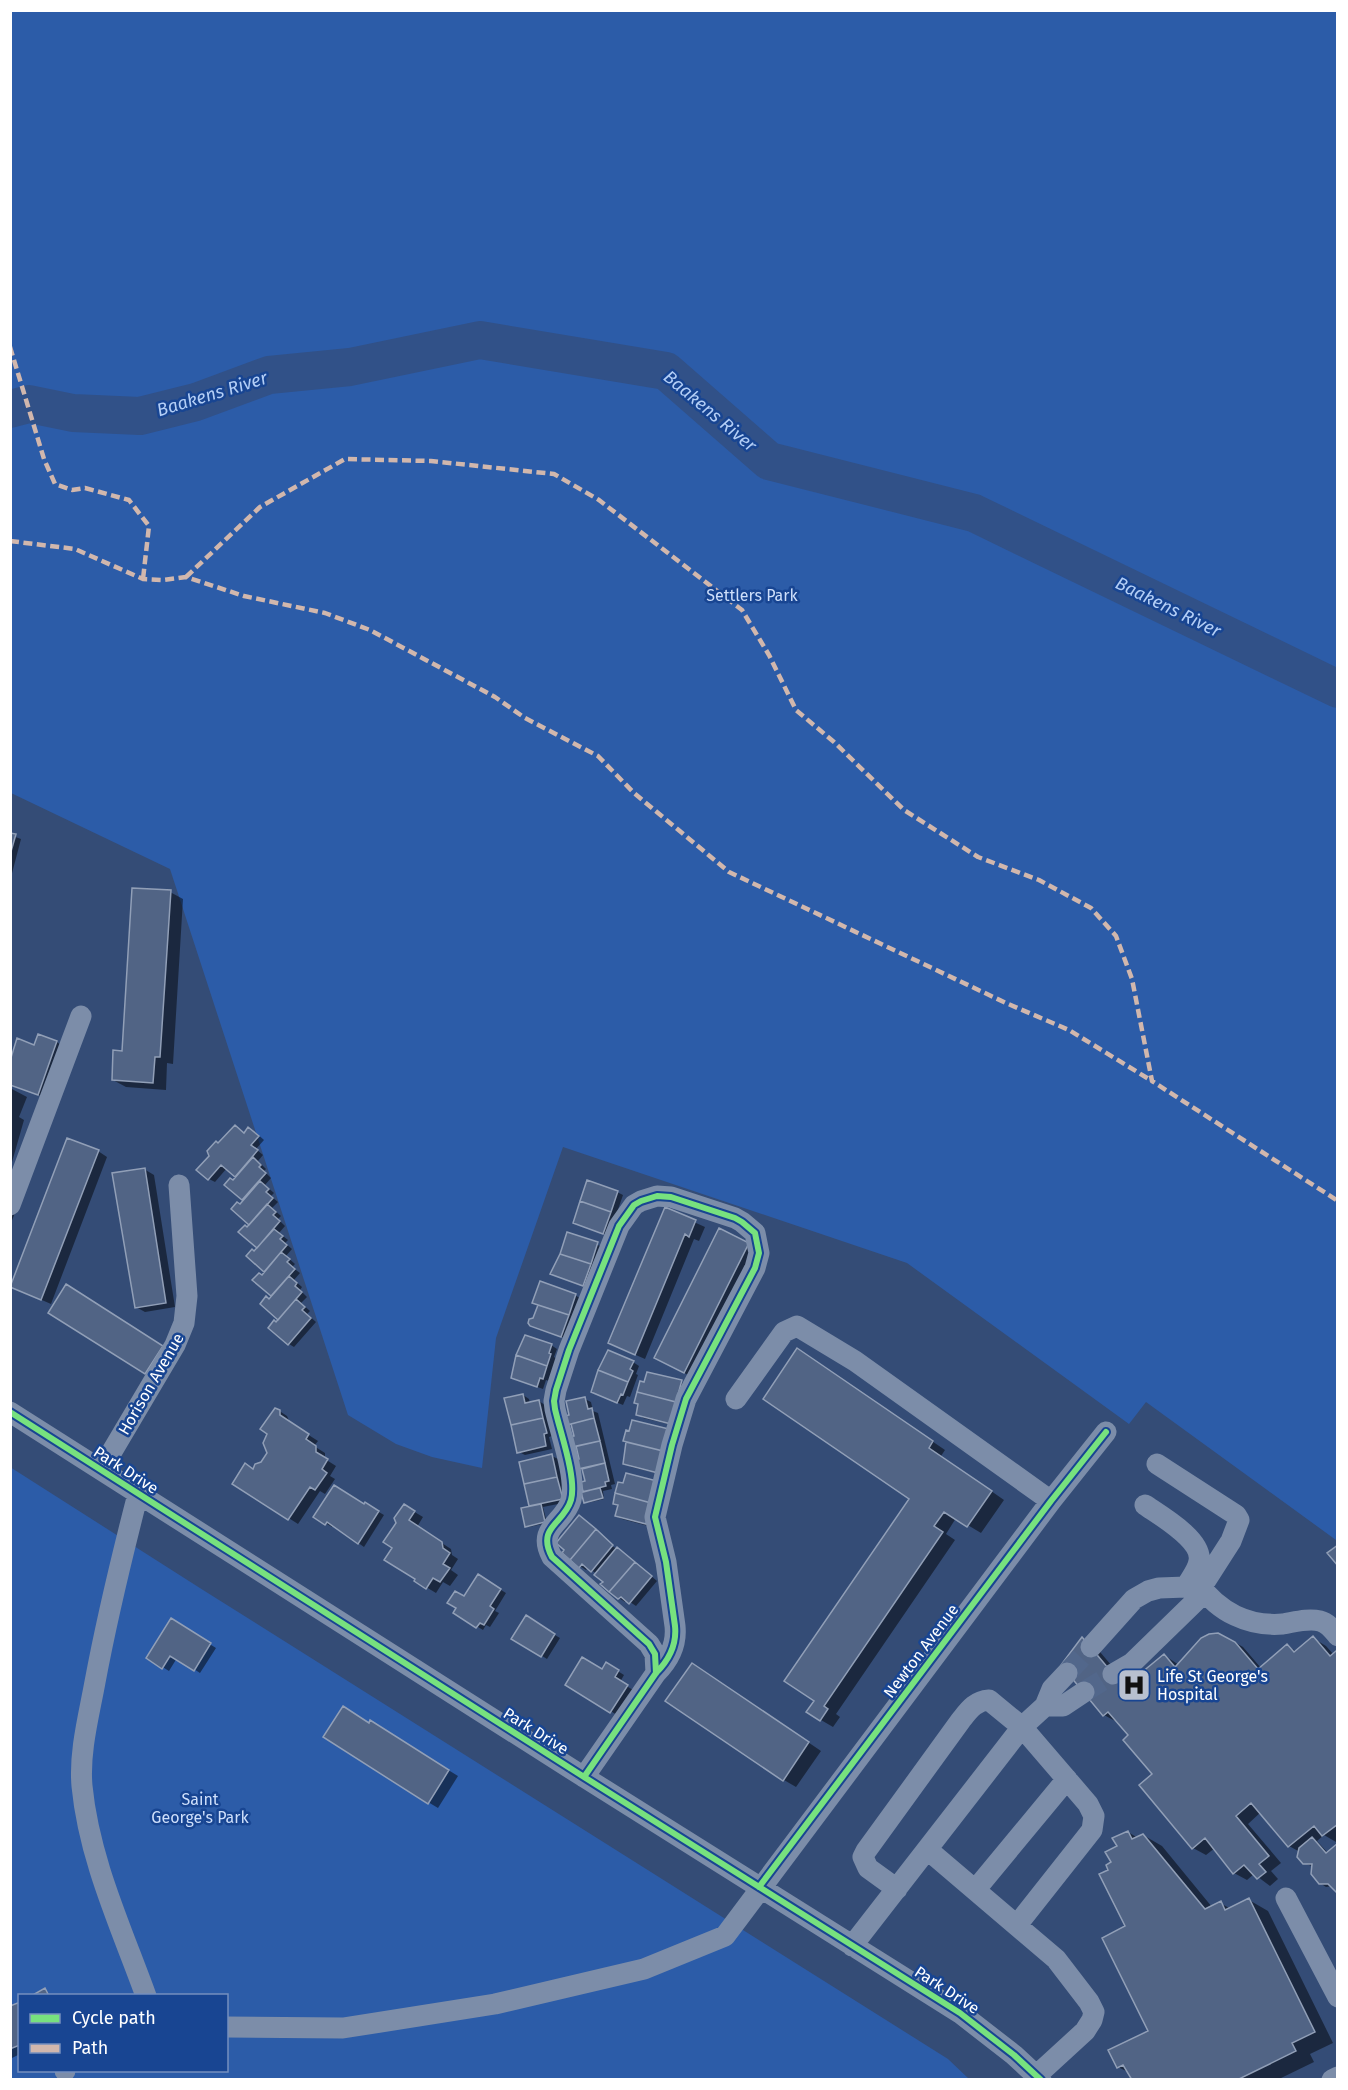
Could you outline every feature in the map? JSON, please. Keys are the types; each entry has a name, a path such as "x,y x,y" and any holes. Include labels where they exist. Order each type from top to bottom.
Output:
{"street":[{"path":"10,1205 81,1016"},
{"name":"Horison Avenue","path":"101,1470 175,1345 184,1323 187,1296 179,1185"},
{"path":"584,1777 656,1673 669,1659 676,1633 666,1562 655,1517 672,1444 686,1399 755,1268 759,1253 755,1233 742,1222 671,1197 657,1196 634,1205 619,1226 569,1350 556,1390 555,1409 573,1490 566,1511 552,1526 546,1538 552,1557 649,1644 655,1654 656,1673"},
{"path":"736,1399 784,1332 797,1326 855,1361 1051,1501"},
{"name":"Park Drive","path":"10,1412 960,2013 1039,2077"},
{"name":"Newton Avenue","path":"228,2027 343,2028 495,2004 644,1969 725,1936 759,1887 1051,1501 1106,1432"},
{"path":"1113,1674 1132,1663 1206,1580 1231,1541 1239,1520 1236,1515 1157,1464"},
{"path":"138,1494 110,1603 93,1690 83,1758 82,1783 85,1809 109,1903 146,1994"},
{"path":"1145,1505 1197,1546 1200,1558 1197,1588"},
{"path":"1091,1647 1134,1599 1159,1588 1197,1588 1238,1618 1266,1624 1322,1621 1338,1636"},
{"path":"852,1946 1022,1727 1046,1706 1052,1689 1067,1673"},
{"path":"1046,1706 1063,1706 1084,1692"},
{"path":"897,1889 868,1868 863,1857 961,1720 974,1704 981,1700 989,1700 1022,1727 1088,1804 1094,1815 1092,1830 1017,1925"},
{"path":"976,1889 1067,1779"},
{"path":"928,1850 1056,1959 1094,2012 1092,2020 1084,2031 1039,2077"},
{"path":"1286,1898 1338,1997"},
{"path":"1332,2079 1338,2077"}],"green space":[{"name":"Settlers Park","path":"10,11 1337,11 1336,1540 1146,1402 1129,1424 907,1263 563,1147 496,1338 482,1468 432,1457 396,1444 348,1415 170,869 11,793"},
{"name":"Saint George's Park","path":"10,1467 948,2059 969,2079 11,2079"}],"building":[{"path":"10,833 16,834 10,855"},
{"path":"132,888 171,890 160,1057 155,1057 153,1083 112,1080 113,1050 122,1051"},
{"path":"38,1034 57,1041 38,1095 10,1085 10,1061 17,1038 34,1045"},
{"path":"235,1125 244,1133 248,1127 259,1136 251,1145 258,1150 235,1177 221,1165 208,1180 196,1170 209,1156 207,1151"},
{"path":"67,1138 99,1150 41,1300 10,1287"},
{"path":"253,1157 266,1173 242,1200 224,1185 230,1178 233,1180"},
{"path":"145,1168 166,1303 135,1308 112,1173"},
{"path":"587,1180 618,1191 611,1212 580,1201"},
{"path":"260,1181 269,1189 266,1192 273,1198 249,1225 231,1209 237,1202 240,1204"},
{"path":"580,1201 611,1212 603,1234 573,1223"},
{"path":"267,1204 276,1212 273,1215 280,1221 257,1248 238,1232 245,1225 247,1227"},
{"path":"665,1207 696,1220 689,1237 685,1234 635,1355 608,1343"},
{"path":"719,1228 749,1243 684,1373 654,1358"},
{"path":"274,1229 283,1236 280,1239 287,1245 264,1272 246,1256 252,1249 254,1251"},
{"path":"567,1232 598,1242 591,1264 560,1254"},
{"path":"281,1252 290,1259 287,1262 295,1269 271,1296 252,1280 259,1273 262,1275"},
{"path":"560,1254 591,1264 583,1286 550,1274"},
{"path":"289,1276 302,1292 278,1320 260,1304 266,1296 269,1299"},
{"path":"540,1281 576,1294 569,1315 532,1303"},
{"path":"66,1284 163,1346 145,1374 48,1313"},
{"path":"296,1299 305,1307 302,1310 311,1318 288,1345 268,1328"},
{"path":"538,1305 569,1315 561,1337 530,1326 529,1319 533,1318"},
{"path":"525,1335 552,1344 547,1366 516,1355"},
{"path":"797,1348 933,1441 929,1448 992,1491 967,1527 944,1512 934,1526 943,1532 824,1706 828,1709 820,1721 806,1712 814,1701 784,1681 909,1499 763,1399"},
{"path":"608,1350 634,1361 628,1382 598,1370"},
{"path":"516,1355 547,1366 543,1379 540,1378 537,1387 511,1378"},
{"path":"598,1370 628,1382 617,1403 591,1392"},
{"path":"647,1372 682,1380 676,1402 637,1392 640,1381 644,1382"},
{"path":"637,1392 676,1402 671,1424 636,1415 638,1404 634,1403"},
{"path":"523,1394 525,1403 539,1400 543,1418 511,1425 504,1398"},
{"path":"585,1397 588,1409 592,1408 594,1418 567,1425 565,1416 569,1415 566,1401"},
{"path":"275,1408 280,1410 280,1415 309,1434 306,1439 316,1446 316,1452 328,1459 322,1469 327,1473 315,1490 310,1487 288,1520 232,1484 245,1463 253,1469 267,1453 263,1443 267,1434 260,1429"},
{"path":"543,1418 547,1433 544,1434 546,1446 517,1453 511,1425"},
{"path":"594,1418 600,1441 573,1447 570,1437 574,1436 571,1424"},
{"path":"632,1420 669,1429 663,1451 623,1441"},
{"path":"600,1441 605,1463 578,1469 575,1460 579,1459 576,1446"},
{"path":"626,1442 663,1451 658,1473 623,1464"},
{"path":"552,1454 557,1477 524,1484 519,1462"},
{"path":"605,1463 609,1481 605,1482 606,1486 583,1492 581,1482 585,1481 582,1469"},
{"path":"626,1473 657,1481 651,1503 615,1493 618,1482 623,1483"},
{"path":"557,1477 563,1499 529,1506 524,1484"},
{"path":"334,1485 379,1511 358,1544 327,1522 325,1525 313,1517"},
{"path":"600,1488 603,1498 584,1503 581,1492"},
{"path":"615,1493 651,1503 646,1524 615,1516 618,1505 613,1504"},
{"path":"404,1504 415,1511 409,1520 442,1542 443,1548 450,1553 443,1564 450,1568 440,1582 433,1578 426,1589 414,1581 415,1579 384,1560 392,1548 383,1542 396,1523 394,1518"},
{"path":"541,1504 545,1522 525,1527 521,1508"},
{"path":"579,1515 596,1529 570,1560 556,1543"},
{"path":"596,1529 613,1545 591,1572 582,1564 579,1568 570,1560"},
{"path":"1338,1545 1338,1566 1327,1553"},
{"path":"617,1547 635,1562 609,1592 600,1584 603,1582 594,1575"},
{"path":"635,1562 652,1576 629,1604 621,1597 618,1599 609,1592"},
{"path":"478,1574 501,1589 490,1606 494,1609 484,1625 480,1623 476,1628 453,1613 456,1608 447,1603 455,1591 464,1596"},
{"path":"526,1615 555,1634 541,1657 511,1639"},
{"path":"171,1618 211,1643 194,1671 170,1656 162,1669 146,1658"},
{"path":"1218,1633 1235,1642 1258,1669 1287,1644 1294,1652 1313,1636 1330,1656 1336,1651 1338,1653 1338,1824 1322,1836 1314,1826 1288,1847 1251,1803 1236,1816 1269,1856 1259,1864 1266,1872 1257,1879 1244,1865 1233,1874 1205,1838 1192,1849 1139,1785 1152,1774 1123,1740 1128,1735 1108,1712 1103,1716 1061,1665 1082,1637 1124,1687 1164,1654 1175,1667 1201,1638"},
{"path":"582,1657 602,1669 606,1662 619,1670 615,1677 628,1685 610,1713 565,1685"},
{"path":"692,1663 809,1742 783,1781 665,1701"},
{"path":"343,1706 369,1723 370,1720 449,1770 428,1804 323,1737"},
{"path":"1128,1831 1132,1839 1143,1834 1205,1909 1221,1901 1225,1910 1249,1898 1315,2032 1292,2043 1296,2051 1237,2080 1132,2080 1123,2065 1117,2068 1108,2050 1148,2031 1102,1938 1125,1926 1099,1874 1108,1870 1106,1865 1111,1862 1105,1852 1117,1846 1112,1838"},
{"path":"1312,1837 1326,1853 1338,1843 1338,1894 1328,1884 1319,1884 1311,1874 1312,1864 1303,1864 1297,1857 1299,1848"},
{"path":"45,1988 48,1994 34,1994"},
{"path":"18,2003 18,2046 10,2049 10,2006"}],"waterway":[{"name":"Baakens River","path":"10,409 29,404 73,413 140,416 196,402 269,375 350,367 480,340 666,371 769,461 974,513 1338,689"}],"tunnel":[{"path":"1067,1673 1091,1647"},
{"path":"1084,1692 1113,1674"}],"marked path":[{"path":"10,347 44,459 55,484 72,490 85,488 129,500 149,526 143,579"},
{"path":"186,577 260,507 345,459 431,461 554,474 599,500 742,610 769,655 796,710 834,742 904,810 978,857 1039,880 1091,908 1116,936 1132,979 1152,1081 1338,1201"},
{"path":"10,541 75,549 143,579 163,580 186,577 244,596 325,613 370,630 495,697 525,718 598,756 634,793 729,872 1006,1003 1069,1030 1152,1081"}],"cycle path":[{"path":"584,1777 671,1652 675,1626 666,1562 655,1517 672,1445 686,1399 755,1268 759,1253 755,1233 735,1218 671,1197 657,1196 634,1205 619,1226 569,1350 556,1390 555,1409 570,1468 572,1491 568,1508 553,1526 547,1539 552,1557 649,1644 655,1654 656,1673"},
{"path":"10,1412 960,2013 1014,2055 1041,2080"},
{"path":"759,1887 1051,1501 1106,1432"}],"place":[{"name":"Life St George's Hospital","path":"1134,1685"}]}
